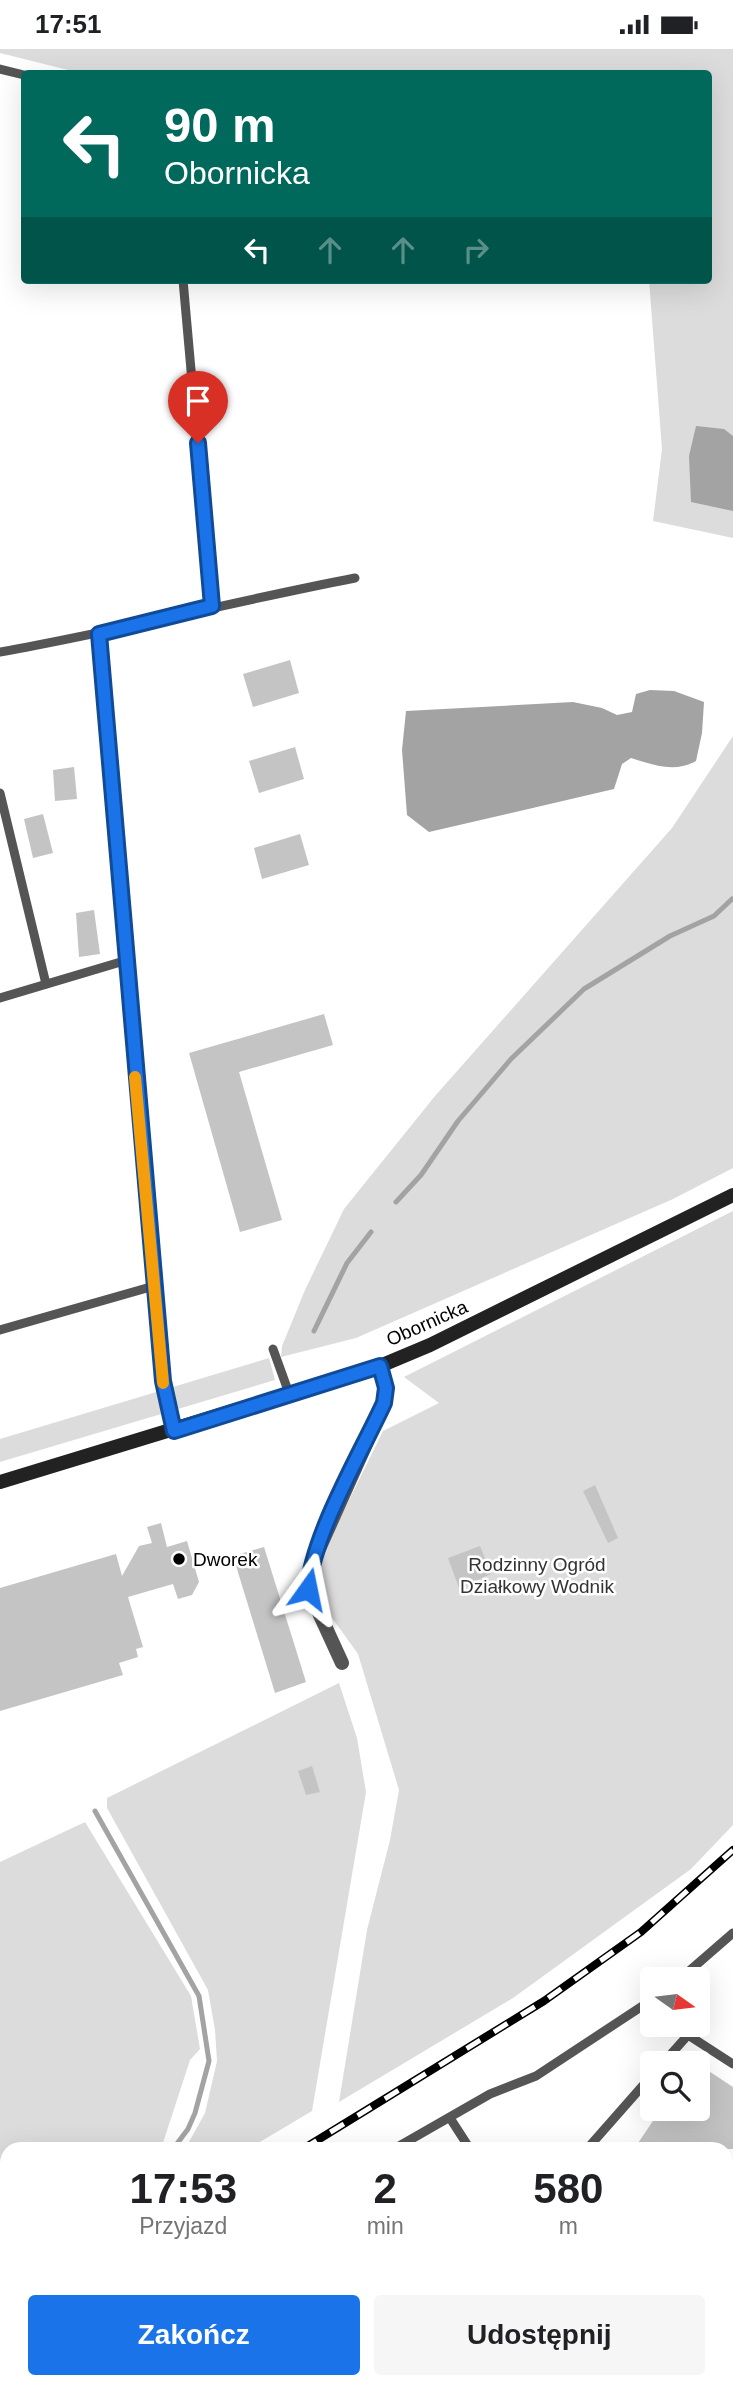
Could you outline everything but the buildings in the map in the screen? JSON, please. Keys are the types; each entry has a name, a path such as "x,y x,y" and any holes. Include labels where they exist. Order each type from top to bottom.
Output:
{"main road":[{"name":"Obornicka","path":"0,1482 290,1396 380,1366 430,1345 733,1195"}],"street":[{"path":"342,1663 308,1589 310,1569 384,1403 386,1388 380,1366"}],"lane":[{"path":"0,69 21,74"},
{"path":"183,284 212,606"},
{"path":"0,652 99,634 212,606 355,578"},
{"path":"99,634 124,961 154,1286 164,1392 174,1431"},
{"path":"0,793 46,983"},
{"path":"0,998 124,961"},
{"path":"0,1330 154,1286"},
{"path":"273,1349 290,1396"},
{"path":"694,1967 733,1933"},
{"path":"408,2142 490,2094 536,2075 640,2007"},
{"path":"674,2051 688,2035 733,2064"},
{"path":"592,2142 640,2089"},
{"path":"450,2118 465,2142"}],"green space":[{"path":"0,49 733,49 733,538 653,521 662,449 649,284 712,284 712,70 68,70 0,53"},
{"path":"733,736 733,1168 673,1199 356,1338 281,1357 282,1346 305,1290 344,1209 435,1096 672,828"},
{"name":"Rodzinny Ogród Działkowy Wodnik","path":"733,1211 733,1825 691,1869 513,1998 339,2102 367,1930 390,1840 399,1790 358,1654 325,1608 318,1583 326,1547 383,1431 439,1403 404,1377"},
{"path":"269,1358 275,1380 0,1462 0,1439"},
{"path":"339,1683 357,1738 366,1792 312,2111 260,2142 189,2142 205,2113 217,2061 208,1990 107,1808 107,1798"},
{"path":"85,1822 191,1996 200,2049 190,2060 163,2142 0,2142 0,1862"}],"shaded area":[{"path":"696,426 724,429 733,436 733,511 691,502 689,456"},
{"path":"650,690 674,691 704,702 702,733 696,761 672,767 631,758 622,764 614,789 429,832 407,815 402,750 406,711 573,702 602,708 617,715 632,712 636,694"}],"waterway":[{"path":"396,1202 421,1175 458,1121 511,1059 584,989 670,936 714,916 732,899"},
{"path":"314,1331 347,1263 371,1232"},
{"path":"95,1811 199,1996 209,2061 195,2113 178,2142"}],"railway":[{"path":"314,2142 544,2001 641,1932 733,1850"}],"slow traffic":[{"path":"135,1077 163,1383"}],"place":[{"name":"Dworek","path":"179,1559"}],"route":[{"path":"198,443 212,606 99,634 124,961 164,1392 174,1431 380,1366 386,1388 384,1403 310,1569 308,1589"}]}
